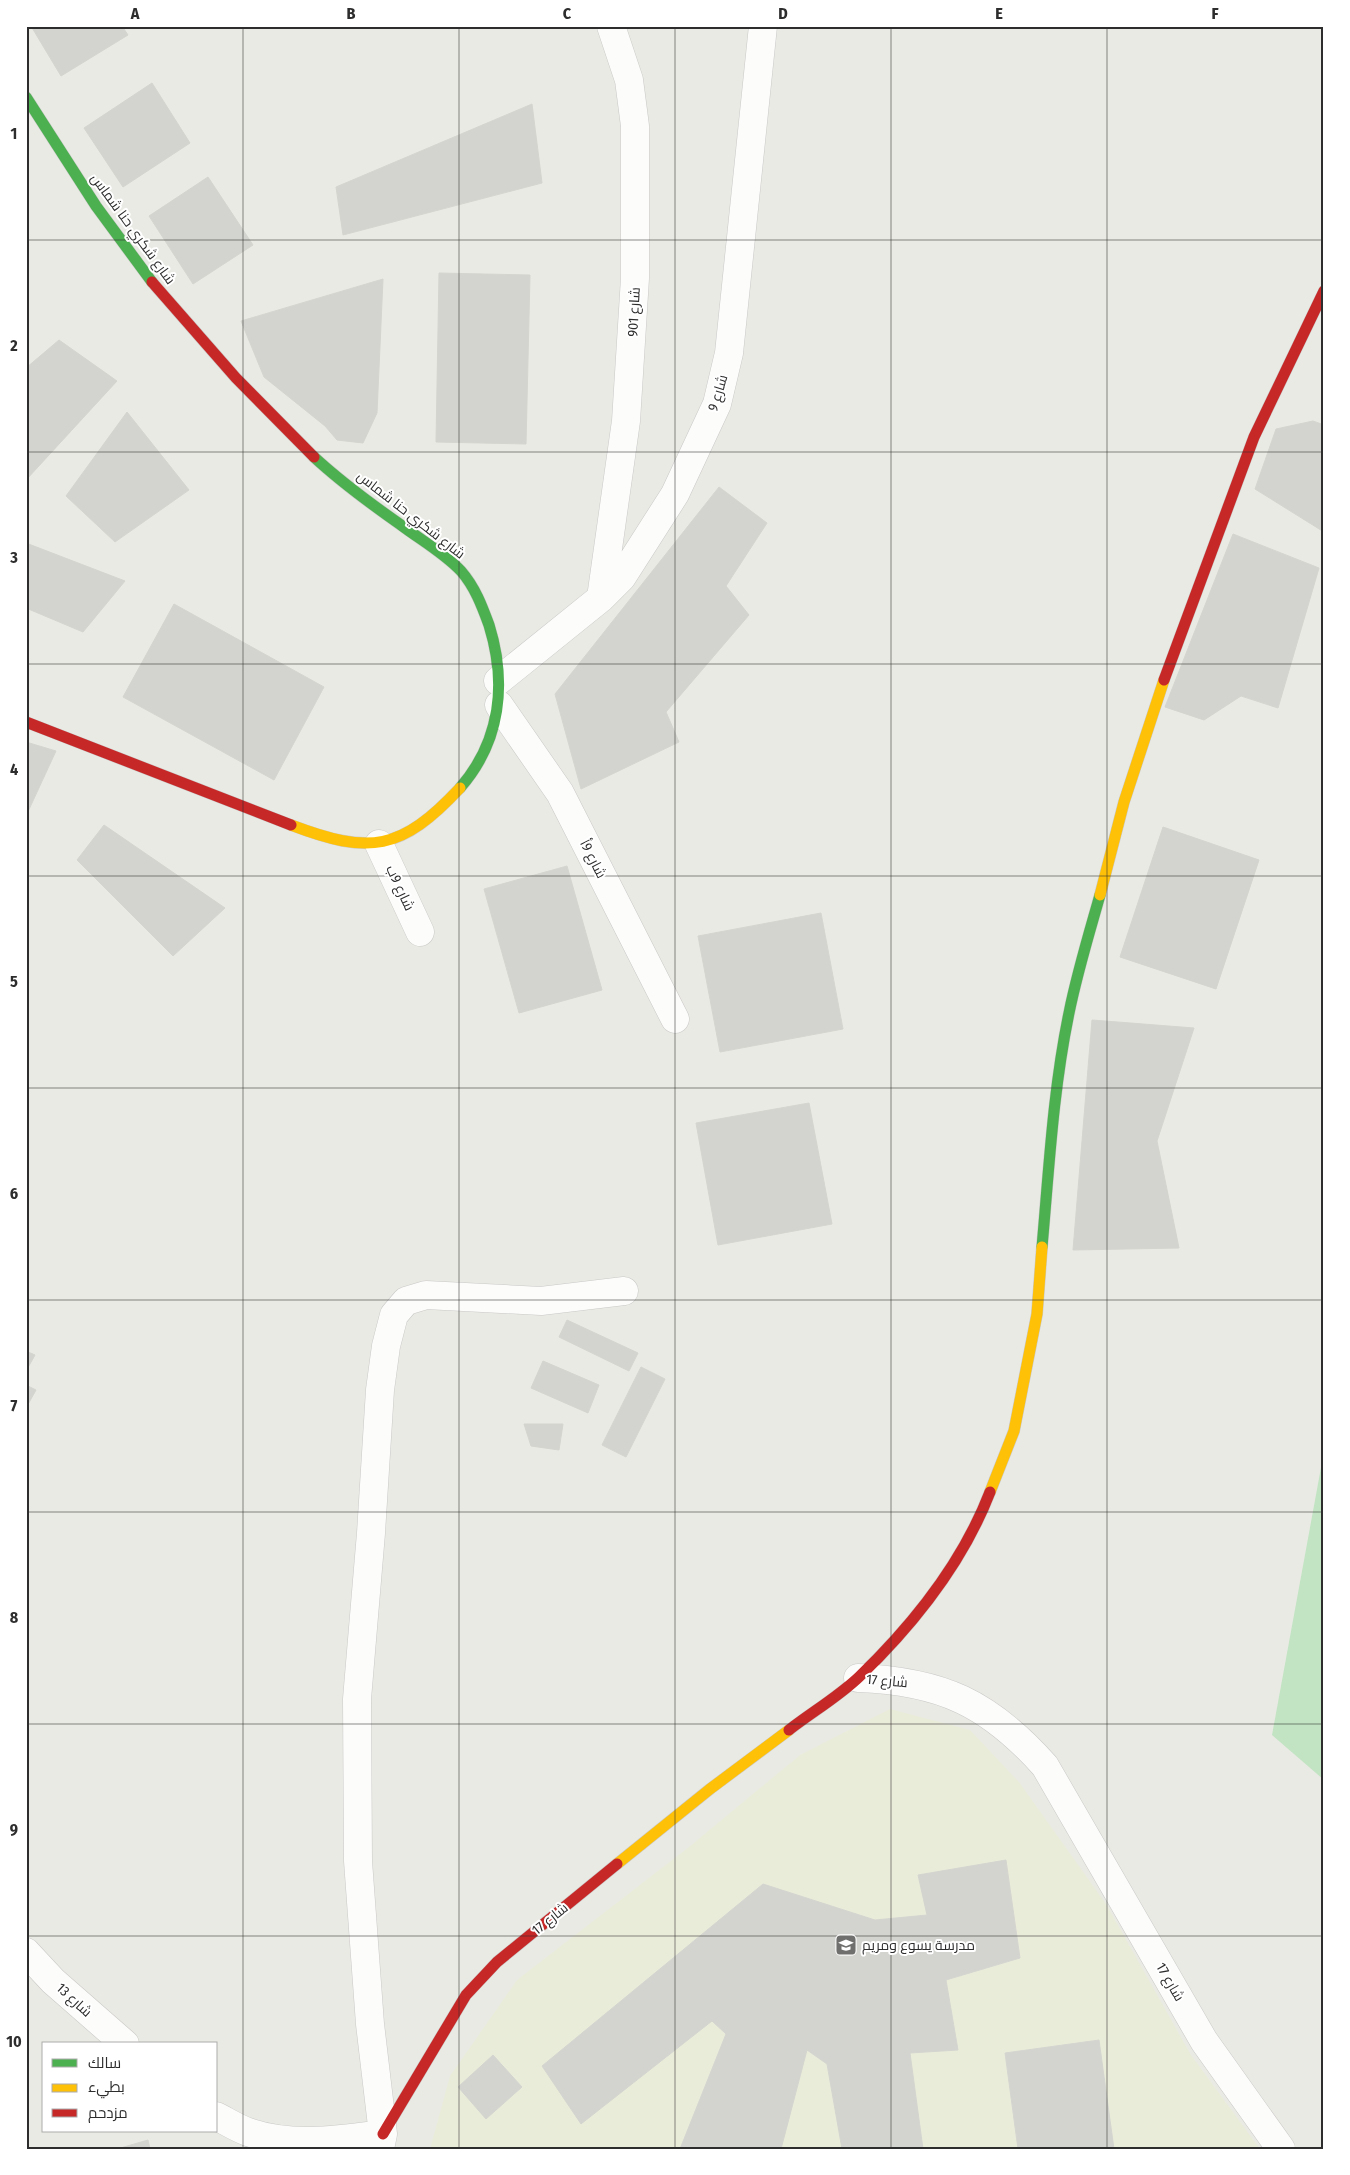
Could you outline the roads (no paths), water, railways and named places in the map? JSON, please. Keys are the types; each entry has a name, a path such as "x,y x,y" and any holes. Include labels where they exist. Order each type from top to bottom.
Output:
{"street":[{"name":"شارع 901","path":"601,598 626,421 635,278 635,126 629,80 612,26"},
{"name":"شارع 9","path":"498,693 622,577 676,494 717,404 729,353 763,26"},
{"name":"شارع شكري حنا شماس","path":"26,97 86,191 141,268 191,329 296,440 338,477 444,556 473,586 487,618 495,650 498,693 490,741 463,786 415,829 379,844 352,845 328,839 26,722"},
{"path":"858,1678 901,1633 950,1570 986,1502 1014,1430 1037,1314 1054,1115 1068,1021 1124,802 1175,646 1254,437 1324,291"},
{"name":"شارع 9أ","path":"498,693 560,793 675,1020"},
{"name":"شارع 9ب","path":"379,844 420,932"},
{"path":"218,2117 247,2132 283,2140 321,2142 381,2141 358,1861 357,1699 372,1533 380,1390 386,1346 394,1315 406,1301 426,1295 541,1300 624,1291"},
{"name":"شارع 17","path":"381,2141 466,1995 497,1962 710,1789 858,1678 894,1679 928,1686 962,1699 994,1716 1021,1739 1045,1766 1204,2041 1281,2149"},
{"name":"شارع 13","path":"26,1952 80,2006 123,2042"}],"place":[{"name":"مدرسة يسوع ومريم","path":"846,1945"}]}
